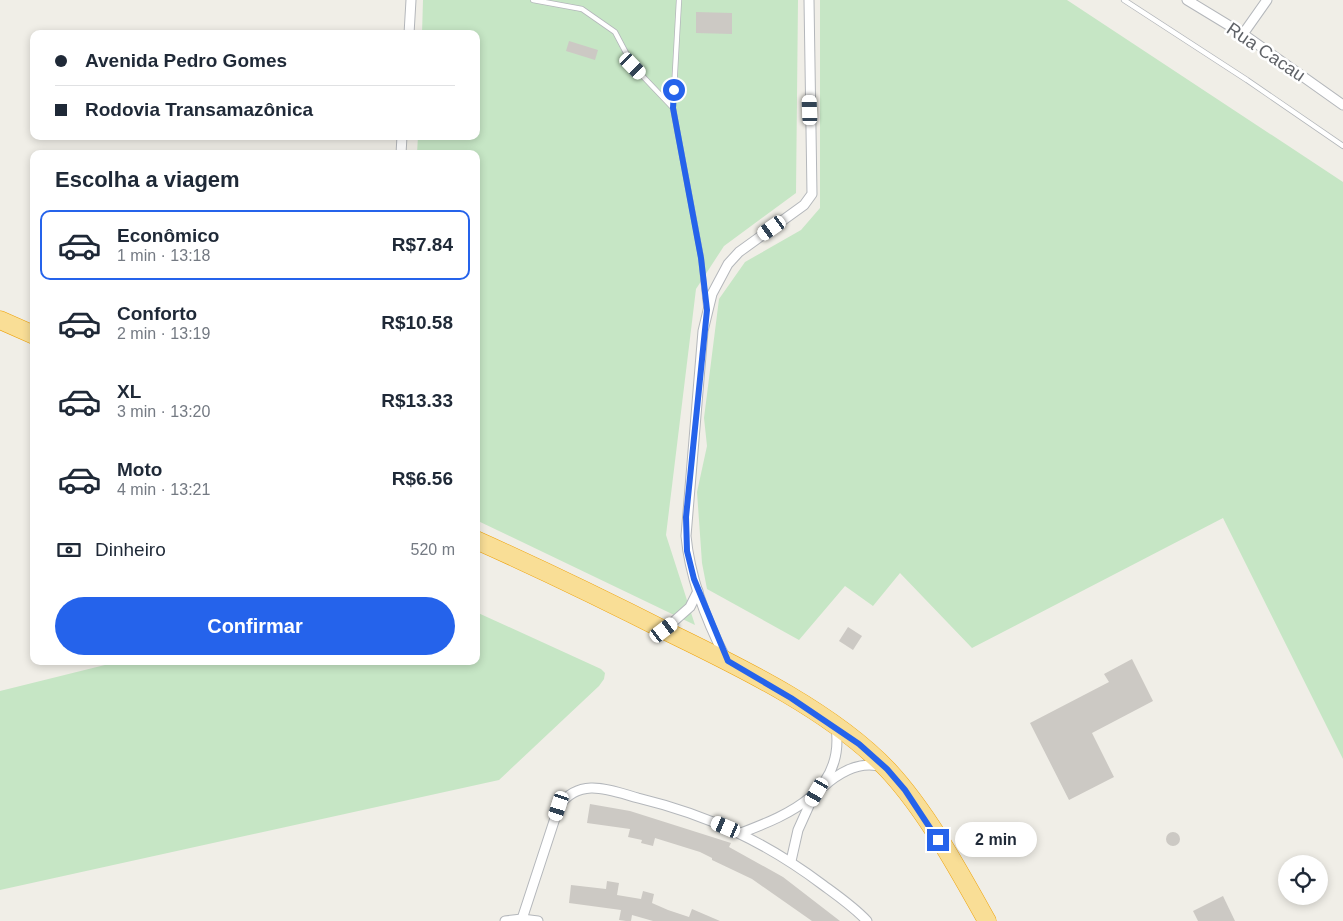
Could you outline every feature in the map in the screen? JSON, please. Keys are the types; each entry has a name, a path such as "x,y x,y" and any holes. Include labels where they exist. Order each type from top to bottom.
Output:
{"highway":[{"path":"0,320 30,333"},
{"path":"480,542 548,572 728,661 836,726 887,769 922,812 987,921"}],"street":[{"path":"409,30 411,0"},
{"path":"728,661 698,591 687,551 686,517 707,310 718,280 728,264 746,247 804,205 812,194 809,0"},
{"name":"Rua Cacau","path":"1187,0 1243,34 1343,105"},
{"path":"1243,34 1267,0"},
{"path":"664,630 690,607 698,591"},
{"path":"791,861 801,822 833,765 838,741 836,726"},
{"path":"741,833 790,812 841,773 858,766 879,766 887,769"},
{"path":"522,919 559,806 566,796 576,790 597,788 684,809 741,833 791,861 857,911 867,921"},
{"path":"505,921 522,919 538,921"}],"lane":[{"path":"532,0 582,9 614,32 633,66 673,108"},
{"path":"679,0 673,108 701,258 707,310"},
{"path":"1124,0 1247,80 1343,146"}],"green space":[{"path":"423,0 798,0 796,193 724,246 696,289 666,535 695,625 480,522 480,150 417,150 418,140 480,140 480,30 422,30"},
{"path":"820,0 1067,0 1343,182 1343,759 1223,518 972,648 900,573 873,606 845,586 799,640 707,589 702,563 697,492 707,446 704,418 719,299 745,262 801,230 820,208"},
{"path":"480,614 601,669 605,673 604,679 599,686 499,780 0,890 0,691 105,665 480,665"}],"building":[{"path":"696,12 732,13 732,34 696,33"},
{"path":"569,41 598,50 595,60 566,51"},
{"path":"848,627 862,636 853,650 839,641"},
{"path":"1132,659 1153,701 1092,733 1114,777 1069,800 1030,723 1109,682 1104,674"},
{"path":"590,804 630,811 731,843 729,847 783,877 840,921 812,921 752,879 712,860 712,858 700,852 655,838 653,846 641,843 642,840 628,837 630,829 587,823"},
{"path":"1170,832 1176,832 1180,839 1176,846 1170,846 1166,842 1166,836"},
{"path":"607,881 619,883 617,895 641,899 643,891 654,894 652,903 668,910 689,917 692,909 720,921 653,921 632,915 631,921 626,921 619,920 621,910 569,903 571,885 606,889"},
{"path":"1223,896 1235,921 1198,921 1193,911"}],"route":[{"path":"674,90 673,108 680,155 701,258 707,310 703,331 686,517 687,551 698,591 728,661 836,726 859,744 887,769 905,790 922,812 938,840"}]}
